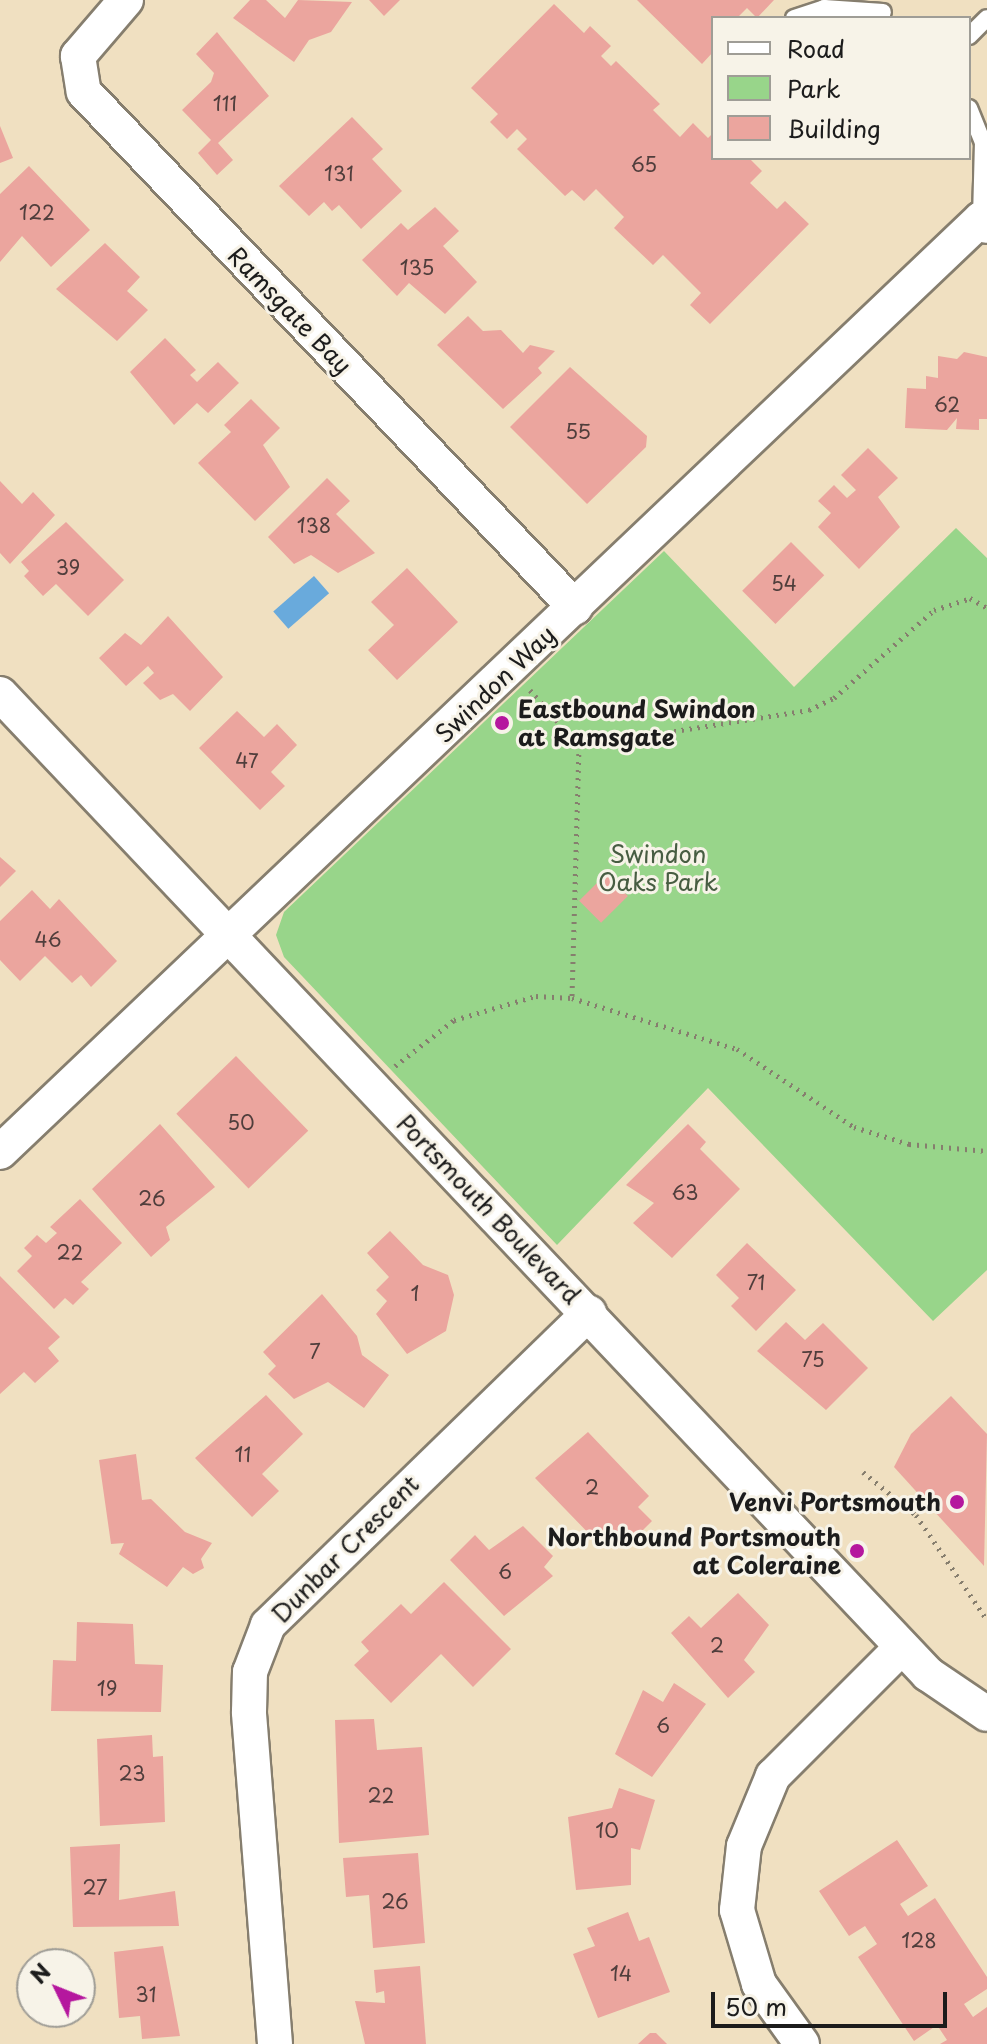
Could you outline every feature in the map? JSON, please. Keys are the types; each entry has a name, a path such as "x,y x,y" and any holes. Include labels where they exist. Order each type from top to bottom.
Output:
{"street":[{"name":"Ramsgate Bay","path":"126,0 78,56 84,92 575,607"},
{"name":"Swindon Way","path":"0,1152 984,222"},
{"name":"Portsmouth Boulevard","path":"0,694 902,1647 987,1714"},
{"name":"Dunbar Crescent","path":"275,2044 249,1712 250,1672 268,1625 589,1313"},
{"path":"802,2044 759,1984 737,1910 744,1846 773,1776 902,1647"}],"lane":[{"path":"800,16 824,8 882,10"},
{"path":"971,34 987,18"},
{"path":"971,113 983,142 984,222"}],"path":[{"path":"579,746 809,710 834,698 934,610 970,598 987,608"},
{"path":"511,669 579,746 572,998"},
{"path":"373,1087 454,1020 536,996 572,998 737,1049 854,1127 909,1144 987,1151"},
{"path":"863,1472 916,1515 987,1620"}],"green space":[{"name":"Swindon Oaks Park","path":"956,528 987,558 987,1270 933,1321 708,1088 557,1245 284,957 276,935 284,912 664,551 794,687"}],"water":[{"path":"314,576 329,593 288,629 273,611"}],"building":[{"path":"250,0 266,0 285,18 298,0 352,2 331,32 309,40 294,62 233,18"},
{"path":"369,0 400,0 384,16"},
{"path":"637,0 774,0 759,16 747,8 739,16 711,16 711,54 702,64"},
{"path":"554,4 584,33 590,26 611,46 601,56 611,66 616,61 660,104 653,110 680,137 693,123 708,138 711,135 711,160 751,160 762,171 750,183 777,209 785,201 809,224 710,324 690,305 701,293 663,255 653,265 614,228 624,217 596,189 584,201 572,190 565,196 517,149 527,139 517,129 507,139 490,122 498,114 471,88"},
{"path":"217,32 269,96 218,143 233,160 217,175 198,153 211,140 182,110 211,82 214,73 196,54"},
{"path":"352,117 383,149 372,159 402,191 361,229 339,205 332,211 324,202 309,216 279,186"},
{"path":"0,126 13,158 0,163"},
{"path":"29,166 90,230 51,267 22,236 0,262 0,194"},
{"path":"435,207 459,231 443,246 477,282 445,314 409,283 397,296 362,260 401,223 408,230"},
{"path":"105,243 140,277 127,291 148,310 117,341 56,289"},
{"path":"468,316 483,331 501,330 523,353 530,345 555,351 538,368 542,373 503,409 437,345"},
{"path":"165,338 196,370 190,375 197,382 218,362 239,383 208,413 197,403 174,425 130,372"},
{"path":"964,352 987,357 987,419 979,419 979,430 956,429 957,418 947,430 905,428 907,388 926,389 926,376 938,378 938,356 957,359"},
{"path":"570,367 647,436 646,447 587,504 510,427"},
{"path":"251,399 280,428 263,445 290,487 255,521 198,463 231,432 224,425"},
{"path":"868,448 898,478 878,497 900,527 859,569 818,527 831,513 818,501 834,485 847,498 856,490 841,475"},
{"path":"327,478 350,501 336,514 375,553 338,573 311,555 294,564 268,537"},
{"path":"0,481 22,504 33,492 55,515 10,564 0,553"},
{"path":"66,522 124,580 88,616 56,584 43,596 24,576 29,571 21,562"},
{"path":"791,542 824,575 775,624 742,591"},
{"path":"407,568 458,622 397,680 368,650 394,625 371,602"},
{"path":"168,616 223,677 190,711 173,694 160,700 143,683 154,673 148,666 126,686 99,658 125,633 141,645"},
{"path":"237,711 264,737 277,724 297,745 271,772 285,786 260,810 199,748"},
{"path":"0,857 16,871 0,887"},
{"path":"606,874 628,896 601,923 579,901"},
{"path":"32,890 50,909 59,899 117,961 91,987 81,975 72,983 45,956 20,981 0,960 0,921"},
{"path":"236,1056 308,1131 249,1188 176,1114"},
{"path":"160,1124 215,1187 166,1227 170,1240 151,1257 92,1189"},
{"path":"688,1124 706,1142 700,1149 740,1189 672,1258 633,1223 654,1203 626,1185"},
{"path":"80,1199 122,1243 81,1282 89,1289 73,1305 65,1298 54,1309 17,1271 32,1256 24,1248 37,1235 46,1243 57,1233 50,1227"},
{"path":"390,1231 423,1265 448,1275 454,1295 446,1331 407,1354 376,1314 387,1301 376,1290 389,1277 367,1253"},
{"path":"747,1243 796,1290 756,1331 731,1306 739,1298 716,1275"},
{"path":"0,1276 60,1337 48,1348 59,1361 35,1383 24,1372 0,1394"},
{"path":"322,1294 357,1336 362,1355 389,1375 364,1408 328,1382 294,1399 268,1374 276,1366 263,1352"},
{"path":"786,1322 805,1340 823,1323 868,1368 826,1410 757,1351"},
{"path":"266,1395 303,1434 262,1474 279,1491 252,1517 195,1458"},
{"name":"Venvi Portsmouth","path":"951,1396 987,1434 984,1566 894,1467 911,1434"},
{"path":"588,1432 649,1496 638,1507 652,1521 626,1547 611,1531 598,1543 535,1478"},
{"path":"136,1454 142,1500 151,1499 185,1532 212,1543 201,1559 204,1568 193,1574 183,1567 167,1587 119,1554 124,1543 111,1544 99,1460"},
{"path":"523,1526 553,1556 544,1567 553,1576 504,1616 450,1560 475,1535 489,1550"},
{"path":"444,1582 511,1649 473,1687 441,1654 391,1703 354,1665 369,1651 361,1642 401,1604 411,1614"},
{"path":"738,1593 769,1625 744,1660 755,1672 728,1698 671,1633 689,1616 701,1628"},
{"path":"77,1622 133,1624 135,1664 163,1665 161,1712 51,1711 53,1660 76,1661"},
{"path":"674,1683 706,1704 652,1777 615,1754 643,1690 663,1702"},
{"path":"374,1719 377,1750 422,1747 429,1835 339,1843 335,1720"},
{"path":"152,1735 153,1757 163,1756 165,1822 100,1826 97,1739"},
{"path":"619,1788 655,1800 640,1850 631,1848 631,1885 576,1890 568,1817 612,1808"},
{"path":"897,1840 928,1886 900,1904 908,1916 935,1898 987,1977 987,1989 964,2004 973,2017 987,2007 987,2044 940,2044 947,2040 937,2025 914,2041 858,1957 877,1944 865,1926 849,1936 819,1891"},
{"path":"120,1844 119,1900 175,1891 179,1926 73,1927 70,1847"},
{"path":"418,1853 425,1943 373,1948 369,1895 346,1897 343,1858"},
{"path":"628,1912 639,1941 649,1937 670,1992 598,2018 573,1954 595,1946 587,1928"},
{"path":"163,1946 180,2036 142,2039 140,2016 119,2018 114,1952"},
{"path":"420,1966 426,2044 365,2044 355,2001 385,2003 384,1991 376,1993 374,1970"},
{"path":"650,2033 656,2033 667,2044 638,2044"}],"place":[{"name":"Eastbound Swindon at Ramsgate","path":"502,723"},
{"name":"Venvi Portsmouth","path":"957,1502"},
{"name":"Northbound Portsmouth at Coleraine","path":"857,1551"}]}
